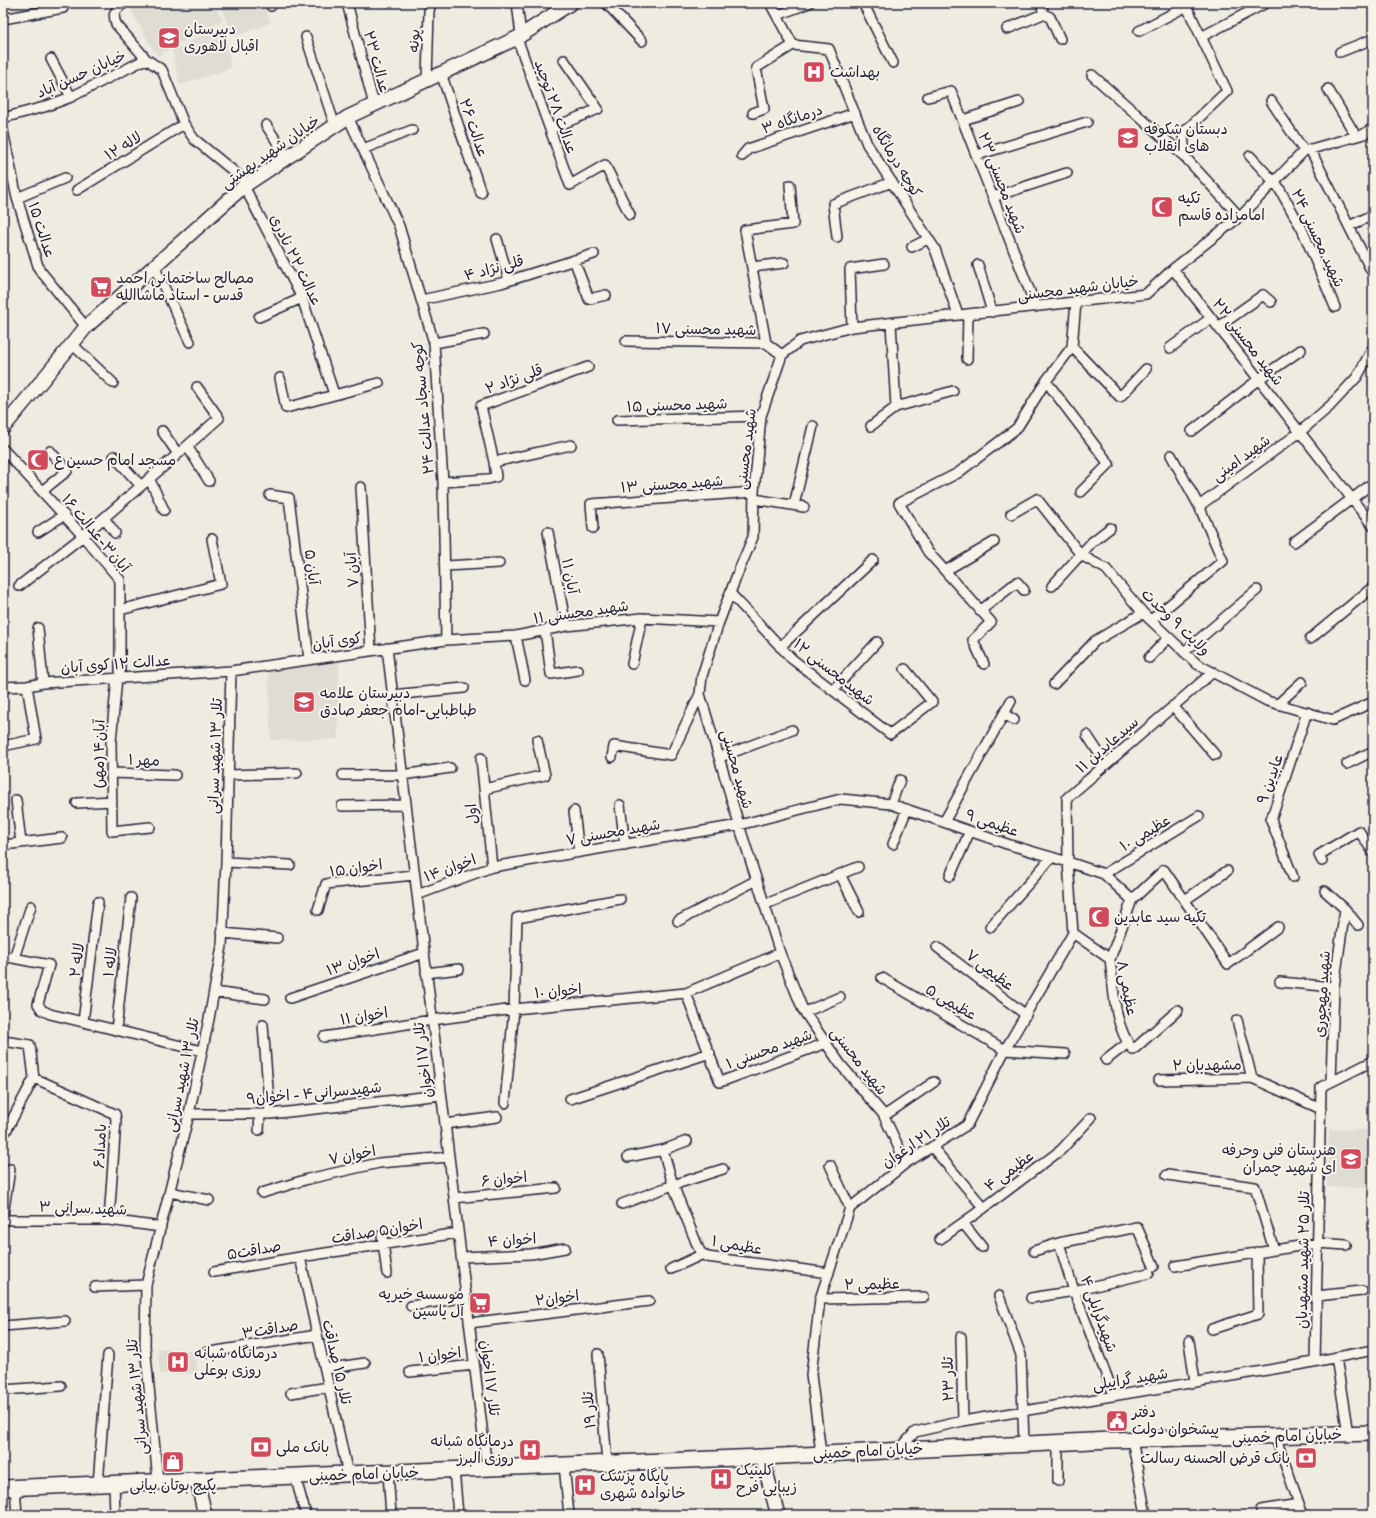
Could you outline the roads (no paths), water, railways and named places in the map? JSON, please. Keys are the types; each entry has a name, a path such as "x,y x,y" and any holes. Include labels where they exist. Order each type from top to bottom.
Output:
{"main road":[{"name":"خیابان شهید بهشتی","path":"3,428 86,326 246,184 348,117 519,36 571,3"},
{"name":"خیابان امام خمینی","path":"9,1488 762,1457 900,1449 1132,1439 1373,1433"},
{"path":"762,1457 778,1515"},
{"path":"197,1480 205,1515"}],"street":[{"path":"124,3 113,16 116,24 146,59 162,70 184,124 192,138 246,184"},
{"name":"عدالت ۲۳","path":"347,3 374,105"},
{"name":"پونه","path":"427,80 429,12 431,3"},
{"name":"عدالت ۲۸ توحید","path":"517,3 519,36 570,185 605,165 630,215"},
{"path":"606,3 642,40"},
{"path":"753,113 764,109 756,68 793,45 778,15 770,3"},
{"path":"778,15 809,3"},
{"path":"863,3 893,63"},
{"path":"1042,3 1043,14"},
{"path":"1201,37 1266,3"},
{"path":"1139,31 1186,5 1227,91 1183,133 1186,157"},
{"path":"3,19 63,8"},
{"path":"1007,29 1043,14 1050,17 1060,39"},
{"path":"306,37 335,126"},
{"path":"1340,52 1373,39"},
{"name":"کوچه درمانگاه","path":"793,45 829,49 867,144 935,250 958,316"},
{"path":"51,59 70,97"},
{"name":"خیابان حسن آباد","path":"3,118 44,107 70,97 146,59"},
{"path":"550,130 598,109 564,60"},
{"name":"عدالت ۲۶","path":"441,73 481,193"},
{"path":"1092,75 1186,157 1240,217"},
{"path":"1328,89 1356,136"},
{"name":"شهید محسنی ۲۳","path":"928,97 951,91 1036,307"},
{"path":"1271,101 1307,150 1349,226 1371,270 1373,269"},
{"path":"963,120 1019,102"},
{"name":"درمانگاه ۳","path":"742,156 748,149 855,113"},
{"name":"کوچه سجاد عدالت ۲۴","path":"348,117 400,226 434,343 443,482 446,640"},
{"path":"977,155 1087,122"},
{"name":"لاله ۱۲","path":"77,190 184,124"},
{"path":"266,125 287,157"},
{"path":"1307,150 1364,134 1373,128"},
{"path":"363,149 412,130"},
{"name":"عدالت ۱۵","path":"3,131 17,198 39,269 86,326"},
{"name":"خیابان شهید محسنی","path":"782,355 800,341 852,328 1146,294 1173,269 1240,217 1307,150"},
{"name":"شهید محسنی ۲۴","path":"1250,156 1275,181 1302,229 1335,307"},
{"path":"993,197 1068,173"},
{"path":"17,198 65,178"},
{"path":"836,237 833,204 892,182"},
{"name":"عدالت ۲۲ نادری","path":"246,184 302,298 334,394"},
{"path":"766,344 745,230 792,224 790,185"},
{"path":"1349,226 1373,215"},
{"path":"497,239 509,280"},
{"path":"912,247 928,239"},
{"name":"قلی نژاد ۴","path":"422,300 509,280 594,254"},
{"path":"574,260 589,299 606,295"},
{"path":"752,267 784,263"},
{"path":"852,328 850,269 884,264"},
{"path":"978,265 992,312"},
{"path":"154,266 190,342"},
{"name":"شهید محسنی ۲۲","path":"1173,269 1373,526"},
{"path":"1218,327 1263,295 1271,302"},
{"path":"259,317 302,298"},
{"path":"984,664 973,640 991,622 928,552 899,503 958,473 1017,428 1046,381 1072,347 1076,302"},
{"path":"967,360 968,314"},
{"path":"1170,348 1211,318"},
{"path":"891,323 896,407"},
{"path":"434,343 484,334"},
{"name":"شهید محسنی ۱۷","path":"626,341 766,344 782,355"},
{"path":"72,344 113,383"},
{"path":"1072,347 1120,397 1146,369"},
{"name":"شهید امینی","path":"1198,506 1300,432 1330,406 1357,377 1373,348"},
{"path":"1192,431 1301,350"},
{"name":"شهید محسنی","path":"782,355 761,416 754,496 753,537 719,622 702,676 700,694 739,825 766,904 780,953 805,1012 841,1065 884,1116 906,1163"},
{"name":"قلی نژاد ۲","path":"443,482 488,479 496,477 481,406 588,367"},
{"path":"280,378 286,408 379,383"},
{"path":"1046,381 1109,464 1082,492"},
{"path":"19,586 83,536 219,418 197,387"},
{"path":"871,426 896,407 953,391"},
{"name":"شهید محسنی ۱۵","path":"617,420 761,416"},
{"path":"794,505 813,426"},
{"path":"162,431 178,454"},
{"path":"494,462 571,445"},
{"path":"187,446 209,481"},
{"name":"آبان۳-عدالت ۱۶","path":"3,449 64,514 120,580 118,678"},
{"path":"42,491 67,471 50,451"},
{"path":"114,456 141,486"},
{"path":"1151,620 1223,561 1198,506 1171,456"},
{"path":"150,478 164,510"},
{"path":"1294,542 1373,483"},
{"name":"آبان ۷","path":"361,487 371,651"},
{"name":"آبان ۵","path":"270,495 289,498 309,659"},
{"name":"شهید محسنی ۱۳","path":"594,528 591,504 754,496 804,507"},
{"name":"ولایت ۹ وحدت","path":"1011,514 1037,499 1080,555 1106,569 1143,613 1197,664 1267,701 1333,720 1373,702"},
{"path":"38,532 64,514"},
{"path":"104,518 115,533"},
{"path":"1052,586 1092,542 1110,528"},
{"name":"آبان ۱۱","path":"548,532 566,626"},
{"path":"120,610 221,584 212,539"},
{"path":"945,571 994,542"},
{"path":"780,646 873,560"},
{"path":"445,566 500,563"},
{"path":"980,611 1017,582 1024,590"},
{"path":"1310,639 1373,586"},
{"path":"1184,652 1256,590"},
{"name":"شهیدمحسنی ۱۲","path":"730,593 792,659 890,734 932,702 905,669"},
{"path":"1054,684 1095,641 1143,613"},
{"path":"632,664 642,618"},
{"name":"شهید محسنی ۱۱","path":"446,640 516,636 566,626 642,618 719,622"},
{"path":"38,628 43,683"},
{"path":"545,630 551,674 578,670"},
{"path":"516,636 525,680"},
{"path":"1149,658 1169,637"},
{"name":"کوی آبان","path":"231,670 446,640"},
{"path":"833,690 877,642"},
{"name":"تلار ۱۷ اخوان","path":"387,648 487,1468"},
{"name":"عدالت ۱۲ کوی آبان","path":"3,687 231,670"},
{"name":"تلار ۱۳ شهید سرانی","path":"158,1481 145,1345 146,1285 188,1114 214,992 222,946 226,862 231,670"},
{"name":"سیدعابدین ۱۱","path":"1068,862 1067,798 1213,672"},
{"name":"آبان۴ (مهر)","path":"118,678 111,741 112,831 150,827"},
{"path":"1278,704 1302,682"},
{"path":"3,746 36,739 27,686"},
{"path":"392,695 464,688"},
{"path":"612,757 614,746 671,755 700,694"},
{"path":"944,822 1011,701"},
{"path":"1173,706 1215,755"},
{"name":"عابدین ۹","path":"1293,877 1271,820 1307,712"},
{"path":"1004,714 1014,720"},
{"path":"720,757 792,730"},
{"path":"1087,735 1106,764"},
{"path":"484,789 545,775 537,740"},
{"path":"1346,764 1373,751"},
{"name":"اول","path":"481,758 492,867"},
{"path":"343,775 402,775 450,768"},
{"path":"228,775 297,773"},
{"name":"مهر ۱","path":"111,774 175,775"},
{"path":"891,804 900,780"},
{"name":"شهید محسنی ۷","path":"492,867 739,825 841,798 891,804"},
{"path":"16,800 21,843"},
{"path":"77,803 112,801"},
{"name":"عظیمی ۹","path":"891,804 1007,844 1068,862"},
{"path":"342,806 406,805"},
{"path":"620,805 625,845"},
{"path":"893,844 907,809"},
{"path":"574,811 579,852"},
{"name":"عظیمی ۱۰","path":"1104,874 1200,816"},
{"path":"950,876 970,831"},
{"path":"1322,861 1319,855 1359,831 1373,852"},
{"path":"3,845 62,838"},
{"path":"990,927 1052,857"},
{"path":"226,862 290,865"},
{"path":"1073,934 1068,862 1104,874 1132,900"},
{"name":"اخوان ۱۴","path":"417,895 492,867"},
{"path":"766,904 858,867"},
{"path":"1110,959 1132,900 1164,870 1228,964 1278,927"},
{"path":"1185,900 1227,871"},
{"path":"840,874 859,912"},
{"name":"اخوان ۱۵","path":"318,910 326,884 414,875"},
{"path":"678,921 758,880"},
{"path":"1325,891 1345,909 1358,924"},
{"name":"لاله ۱","path":"116,1030 131,898"},
{"path":"505,1104 514,1009 517,918 620,899"},
{"name":"لاله ۲","path":"83,1022 98,902"},
{"path":"14,958 31,906"},
{"name":"شهید مهجوری","path":"1331,1082 1334,987 1345,909"},
{"path":"222,934 277,938"},
{"name":"عظیمی ۸","path":"1073,934 1110,959 1118,1020 1132,1050 1178,1010"},
{"name":"تلار ۲۱ ارغوان","path":"850,1208 906,1163 967,1125 1005,1050 1073,934"},
{"name":"عظیمی ۷","path":"937,947 1026,1015"},
{"name":"اخوان ۱۳","path":"290,998 424,953"},
{"name":"اخوان ۱۰","path":"432,1020 514,1009 686,994 780,953"},
{"path":"3,956 49,965 38,1004 42,1010 50,1014 202,1050"},
{"path":"426,973 459,969"},
{"name":"عظیمی ۵","path":"882,978 1005,1050"},
{"path":"1280,982 1334,987"},
{"path":"214,992 265,999"},
{"name":"شهید محسنی ۱","path":"686,994 720,1082 826,1043"},
{"path":"805,1012 840,997"},
{"name":"اخوان ۱۱","path":"324,1037 432,1020"},
{"path":"1237,1020 1252,1078"},
{"path":"263,1025 270,1114"},
{"path":"3,1041 30,1045 34,1078 6,1130 3,1132"},
{"path":"1005,1050 1065,1054"},
{"path":"1106,1060 1132,1050"},
{"path":"570,1099 710,1053"},
{"path":"1331,1082 1373,1061"},
{"name":"بامداد۶","path":"34,1078 115,1114 116,1120 109,1220"},
{"name":"مشهدبان ۲","path":"1159,1080 1252,1078 1321,1109"},
{"path":"884,1116 934,1082"},
{"name":"تلار ۲۵ شهید مشهدبان","path":"1315,1361 1321,1087 1331,1082"},
{"name":"شهیدسرانی۴ - اخوان۹","path":"188,1114 270,1114 441,1095"},
{"path":"259,1130 260,1114"},
{"path":"445,1124 497,1117"},
{"name":"عظیمی ۴","path":"932,1147 984,1208 1061,1150 1091,1118"},
{"path":"628,1157 663,1150 687,1141"},
{"name":"عظیمی ۱","path":"663,1150 673,1185 702,1254 707,1257 828,1273"},
{"name":"اخوان ۷","path":"262,1193 308,1179 379,1163 449,1157"},
{"path":"821,1453 811,1375 820,1299 850,1208 830,1165"},
{"path":"3,1215 10,1169"},
{"path":"622,1204 673,1185 723,1169"},
{"path":"1167,1175 1256,1188 1274,1250"},
{"name":"اخوان ۶","path":"454,1198 556,1188"},
{"path":"170,1192 209,1200"},
{"path":"940,1239 984,1208"},
{"name":"شهید سرانی ۳","path":"3,1220 109,1220 161,1227"},
{"path":"963,1223 982,1247"},
{"path":"1031,1298 1074,1291 1152,1270 1136,1227 1059,1243 1034,1251"},
{"name":"اخوان۵ صداقت","path":"300,1257 382,1240 458,1232"},
{"path":"382,1240 387,1273"},
{"name":"شهیدگرایلی ۴","path":"1059,1243 1074,1291 1114,1395"},
{"path":"1175,1266 1318,1243 1346,1244"},
{"name":"اخوان ۴","path":"461,1257 531,1254 564,1248"},
{"path":"1212,1328 1258,1314 1257,1252"},
{"path":"671,1269 702,1254"},
{"name":"صداقت۵","path":"214,1272 300,1257"},
{"name":"تلار ۱۵ صداقت","path":"300,1257 348,1474"},
{"path":"95,1287 146,1285"},
{"path":"1317,1296 1362,1291"},
{"path":"999,1296 1021,1355 1024,1444"},
{"path":"411,1306 466,1297"},
{"name":"عظیمی ۲","path":"820,1299 924,1297"},
{"name":"اخوان۲","path":"469,1323 649,1301"},
{"path":"3,1326 66,1321"},
{"name":"صداقت۳","path":"204,1353 317,1335"},
{"name":"تلار ۲۳","path":"961,1337 963,1421"},
{"path":"1189,1341 1195,1382"},
{"name":"شهید گراییلی","path":"900,1449 915,1432 963,1421 1373,1350"},
{"path":"98,1484 108,1354"},
{"name":"تلار ۱۹","path":"598,1354 607,1463"},
{"path":"1336,1357 1348,1434"},
{"path":"325,1369 365,1363"},
{"name":"اخوان ۱","path":"410,1372 474,1365"},
{"path":"3,1390 61,1386"},
{"path":"291,1393 329,1387"},
{"path":"1275,1436 1303,1515"},
{"path":"1132,1439 1146,1515"},
{"path":"1058,1442 1058,1481"},
{"path":"564,1465 569,1515"},
{"path":"454,1469 458,1515"},
{"path":"388,1473 391,1515"},
{"path":"295,1476 306,1515"},
{"path":"114,1483 115,1515"},
{"path":"9,1488 17,1515"},
{"path":"1261,1510 1299,1504"}],"place":[{"name":"دبیرستان اقبال لاهوری","path":"169,38"},
{"name":"بهداشت","path":"814,72"},
{"name":"دبستان شکوفه های انقلاب","path":"1128,138"},
{"name":"تکیه امامزاده قاسم","path":"1162,207"},
{"name":"مصالح ساختمانی احمد قدس - استاد ماشاالله","path":"101,287"},
{"name":"مسجد امام حسین ع","path":"38,460"},
{"name":"دبیرستان علامه طباطبایی-امام جعفر صادق","path":"304,702"},
{"name":"تکیه سید عابدین","path":"1099,917"},
{"name":"هنرستان فنی وحرفه ای شهید چمران","path":"1351,1159"},
{"name":"موسسه خیریه آل یاسین","path":"480,1303"},
{"name":"درمانگاه شبانه روزی بوعلی","path":"178,1362"},
{"name":"دفتر پیشخوان دولت","path":"1117,1421"},
{"name":"بانک ملی","path":"261,1447"},
{"name":"درمانگاه شبانه روزی البرز","path":"530,1450"},
{"name":"بانک قرض الحسنه رسالت","path":"1306,1458"},
{"name":"پکیج بوتان بیانی","path":"173,1462"},
{"name":"کلینیک زیبایی فرح","path":"721,1479"},
{"name":"پایگاه پزشک خانواده شهری","path":"585,1485"}]}
